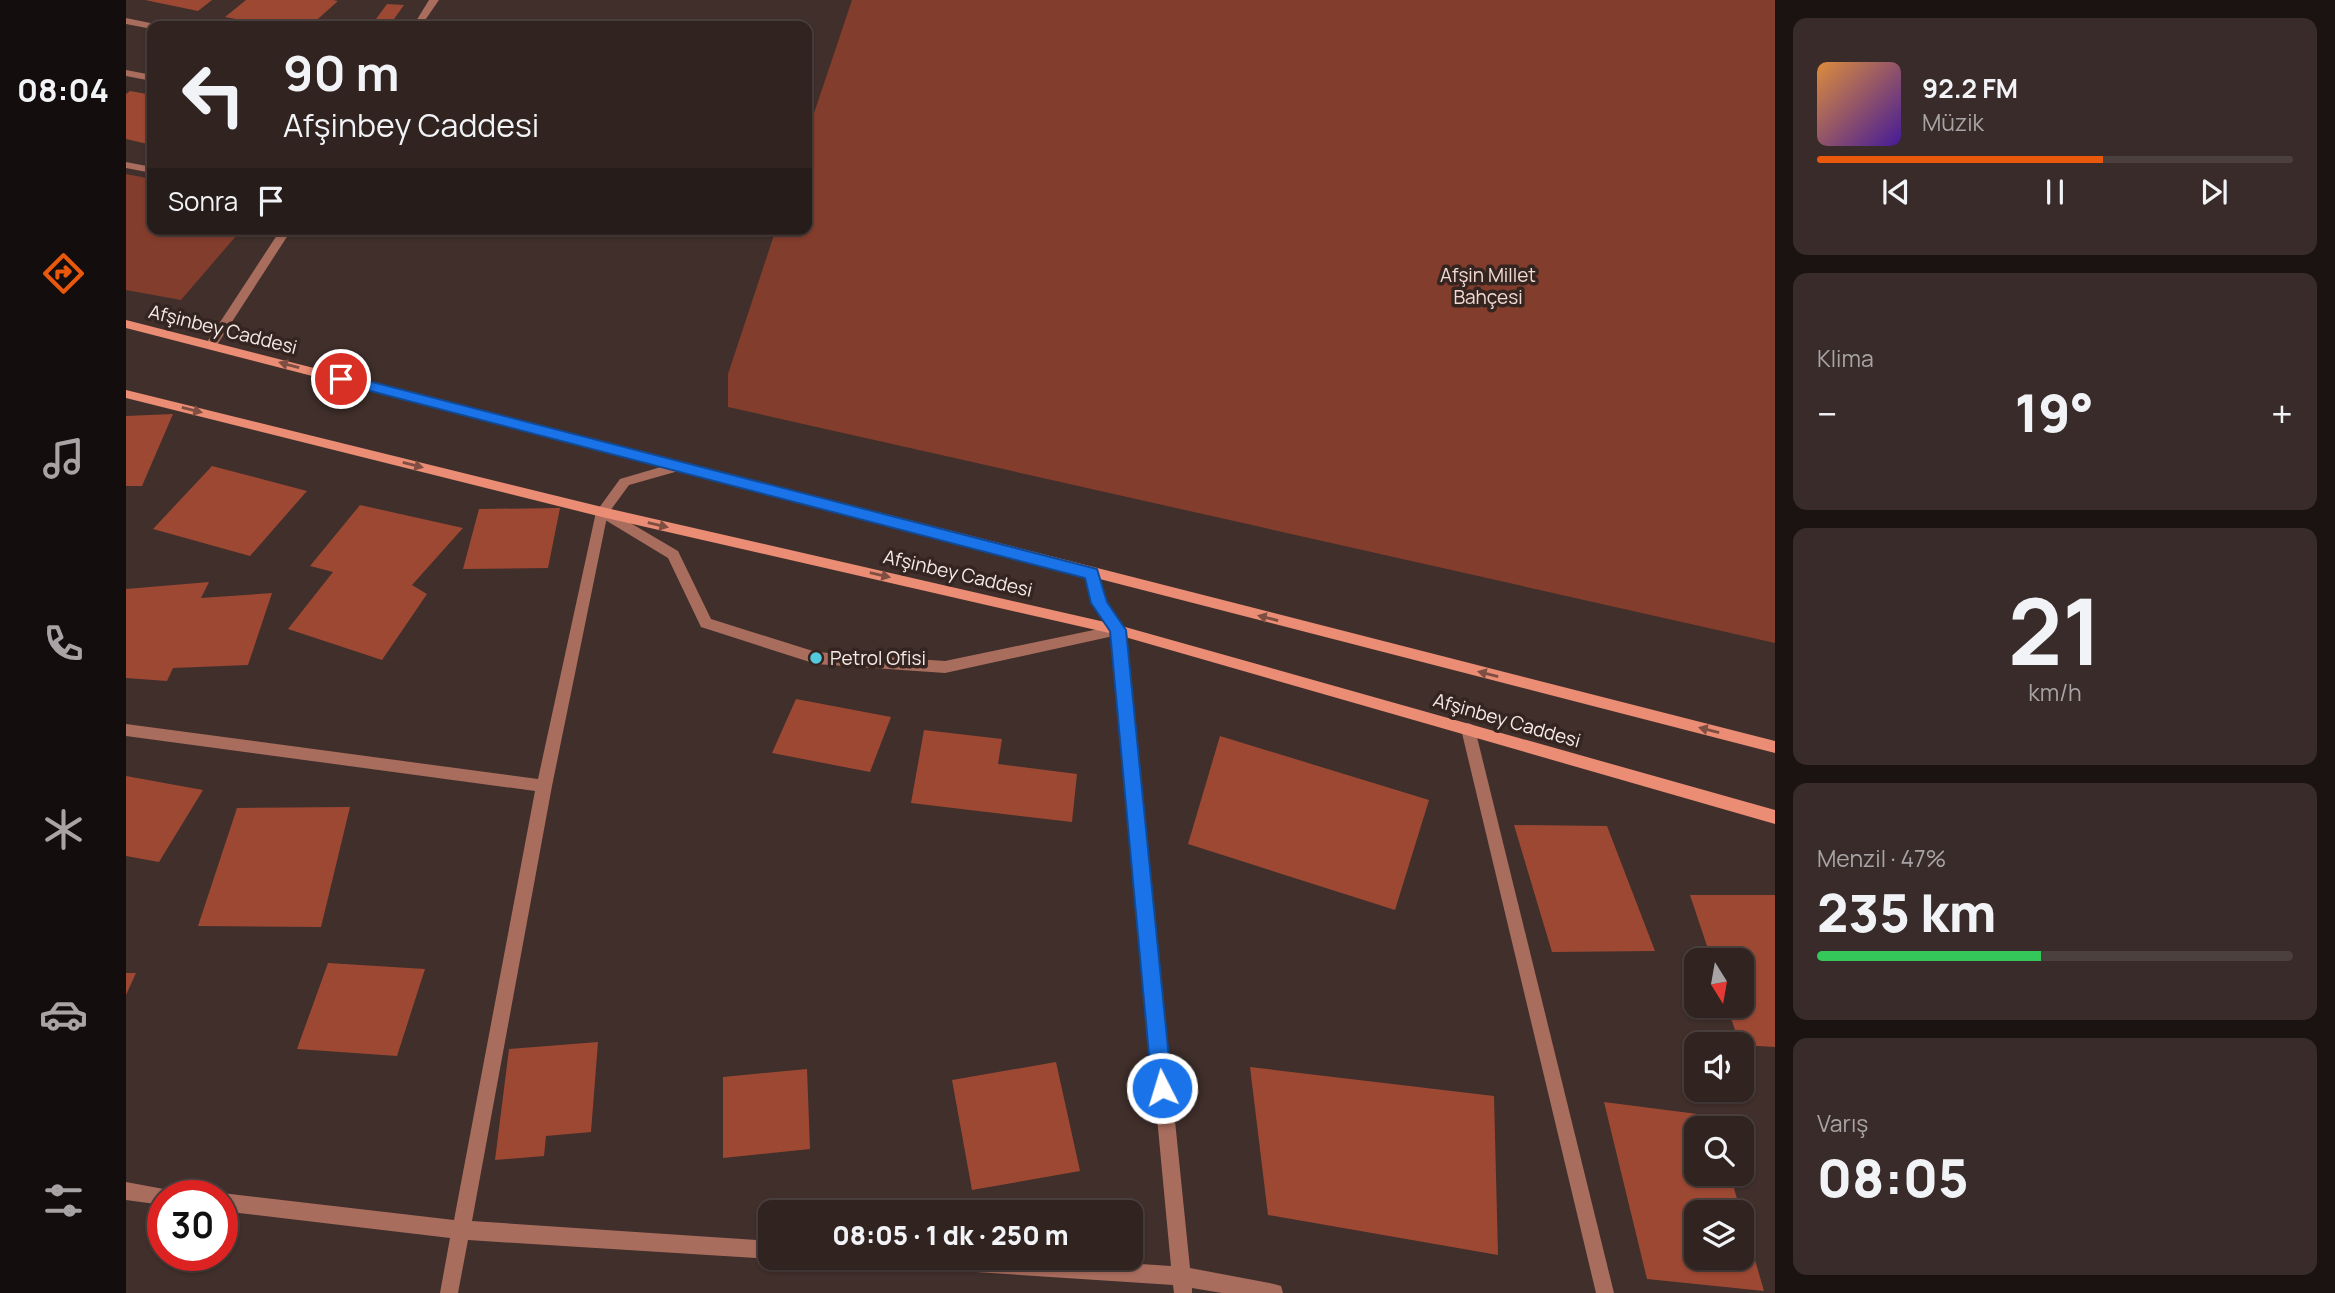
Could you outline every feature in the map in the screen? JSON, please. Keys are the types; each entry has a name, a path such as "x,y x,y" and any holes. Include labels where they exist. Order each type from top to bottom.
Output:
{"main road":[{"name":"Afşinbey Caddesi","path":"126,324 1775,747"},
{"name":"Afşinbey Caddesi","path":"126,394 602,512 1118,630 1775,817"}],"street":[{"path":"420,21 434,0"},
{"path":"126,21 147,25"},
{"path":"126,73 147,77"},
{"path":"126,165 147,169"},
{"path":"211,345 283,235"},
{"path":"449,1293 544,786 602,512 625,482 678,467"},
{"path":"602,512 673,555 706,623 816,658 945,667 1118,630"},
{"path":"1092,573 1099,603 1118,630 1181,1285"},
{"path":"1468,729 1605,1293"},
{"path":"126,730 544,786"},
{"path":"126,1191 147,1194"},
{"path":"238,1204 461,1230 758,1249"},
{"path":"1024,1270 1274,1293"}],"green space":[{"name":"Afşin Millet Bahçesi","path":"852,0 1775,0 1775,643 728,407 728,374 774,235 812,235 812,119"},
{"path":"126,174 147,178 147,235 237,235 181,300 126,290"}],"building":[{"path":"145,0 212,0 198,11"},
{"path":"246,0 338,1 316,21 247,21 225,17"},
{"path":"387,4 404,5 393,21 375,21"},
{"path":"130,91 147,94 147,144 126,139 126,94"},
{"path":"173,414 142,486 126,486 126,416"},
{"path":"212,466 307,491 250,556 153,529"},
{"path":"360,505 463,528 412,585 427,594 382,660 288,629 333,572 310,566"},
{"path":"560,508 548,568 463,569 479,509"},
{"path":"209,582 201,598 272,593 248,665 173,668 167,681 126,678 126,589"},
{"path":"796,699 891,717 870,772 772,753"},
{"path":"924,730 1002,739 998,764 1077,774 1072,822 911,803"},
{"path":"1220,736 1429,800 1395,910 1188,844"},
{"path":"126,776 203,790 159,862 126,856"},
{"path":"350,807 321,927 198,926 237,808"},
{"path":"1514,825 1607,826 1655,951 1552,952"},
{"path":"1690,895 1775,895 1775,1047 1754,1046 1754,1032 1736,1032 1731,1018 1754,1018 1754,948 1708,948"},
{"path":"328,963 425,969 397,1056 297,1049"},
{"path":"126,973 136,973 126,995"},
{"path":"598,1042 591,1132 546,1136 544,1156 495,1160 509,1049"},
{"path":"1056,1062 1080,1171 972,1190 952,1080"},
{"path":"1250,1067 1494,1096 1498,1255 1268,1215"},
{"path":"807,1069 810,1149 723,1158 723,1077"},
{"path":"1604,1102 1713,1116 1684,1116 1684,1186 1733,1186 1737,1200 1684,1200 1684,1270 1754,1270 1754,1256 1764,1291 1647,1279"}],"place":[{"name":"Petrol Ofisi","path":"816,658"}],"route":[{"path":"341,379 1092,573 1099,603 1118,630 1162,1088"}]}
